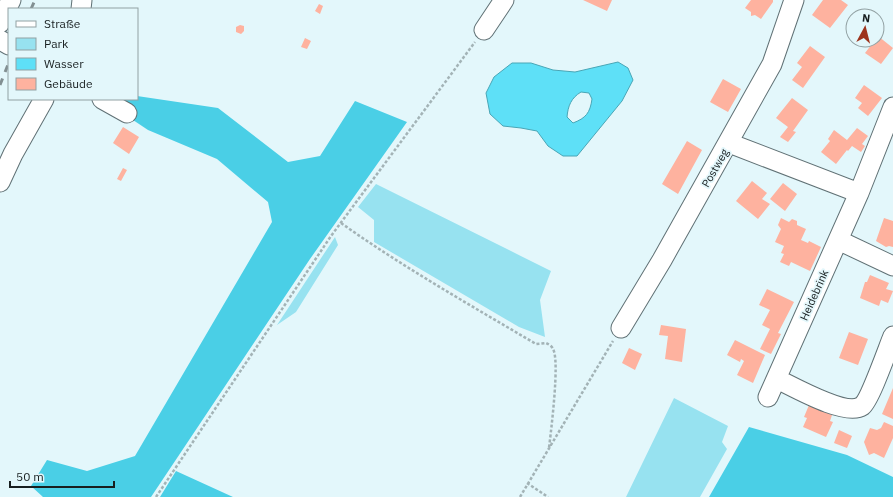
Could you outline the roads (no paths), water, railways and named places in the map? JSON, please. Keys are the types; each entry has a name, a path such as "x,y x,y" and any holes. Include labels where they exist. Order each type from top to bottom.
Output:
{"street":[{"path":"0,23 11,0"},
{"path":"484,30 504,0"},
{"name":"Postweg","path":"621,328 729,143 772,64 794,0"},
{"path":"0,182 13,154 43,100"},
{"path":"104,100 128,113"},
{"name":"Heidebrink","path":"768,397 859,193 893,107"},
{"path":"729,143 859,193"},
{"path":"838,240 893,266"},
{"path":"777,379 834,406 856,409 863,405 869,395 893,336"}],"water":[{"path":"618,62 628,68 633,80 622,101 577,156 563,156 548,146 537,131 503,126 490,114 486,93 494,77 512,63 531,63 553,70 575,72","holes":["581,92 589,93 592,99 589,111 584,117 573,123 567,117 568,109 571,103"]}],"railway":[{"path":"31,8 35,0"},
{"path":"0,85 8,65"}]}
